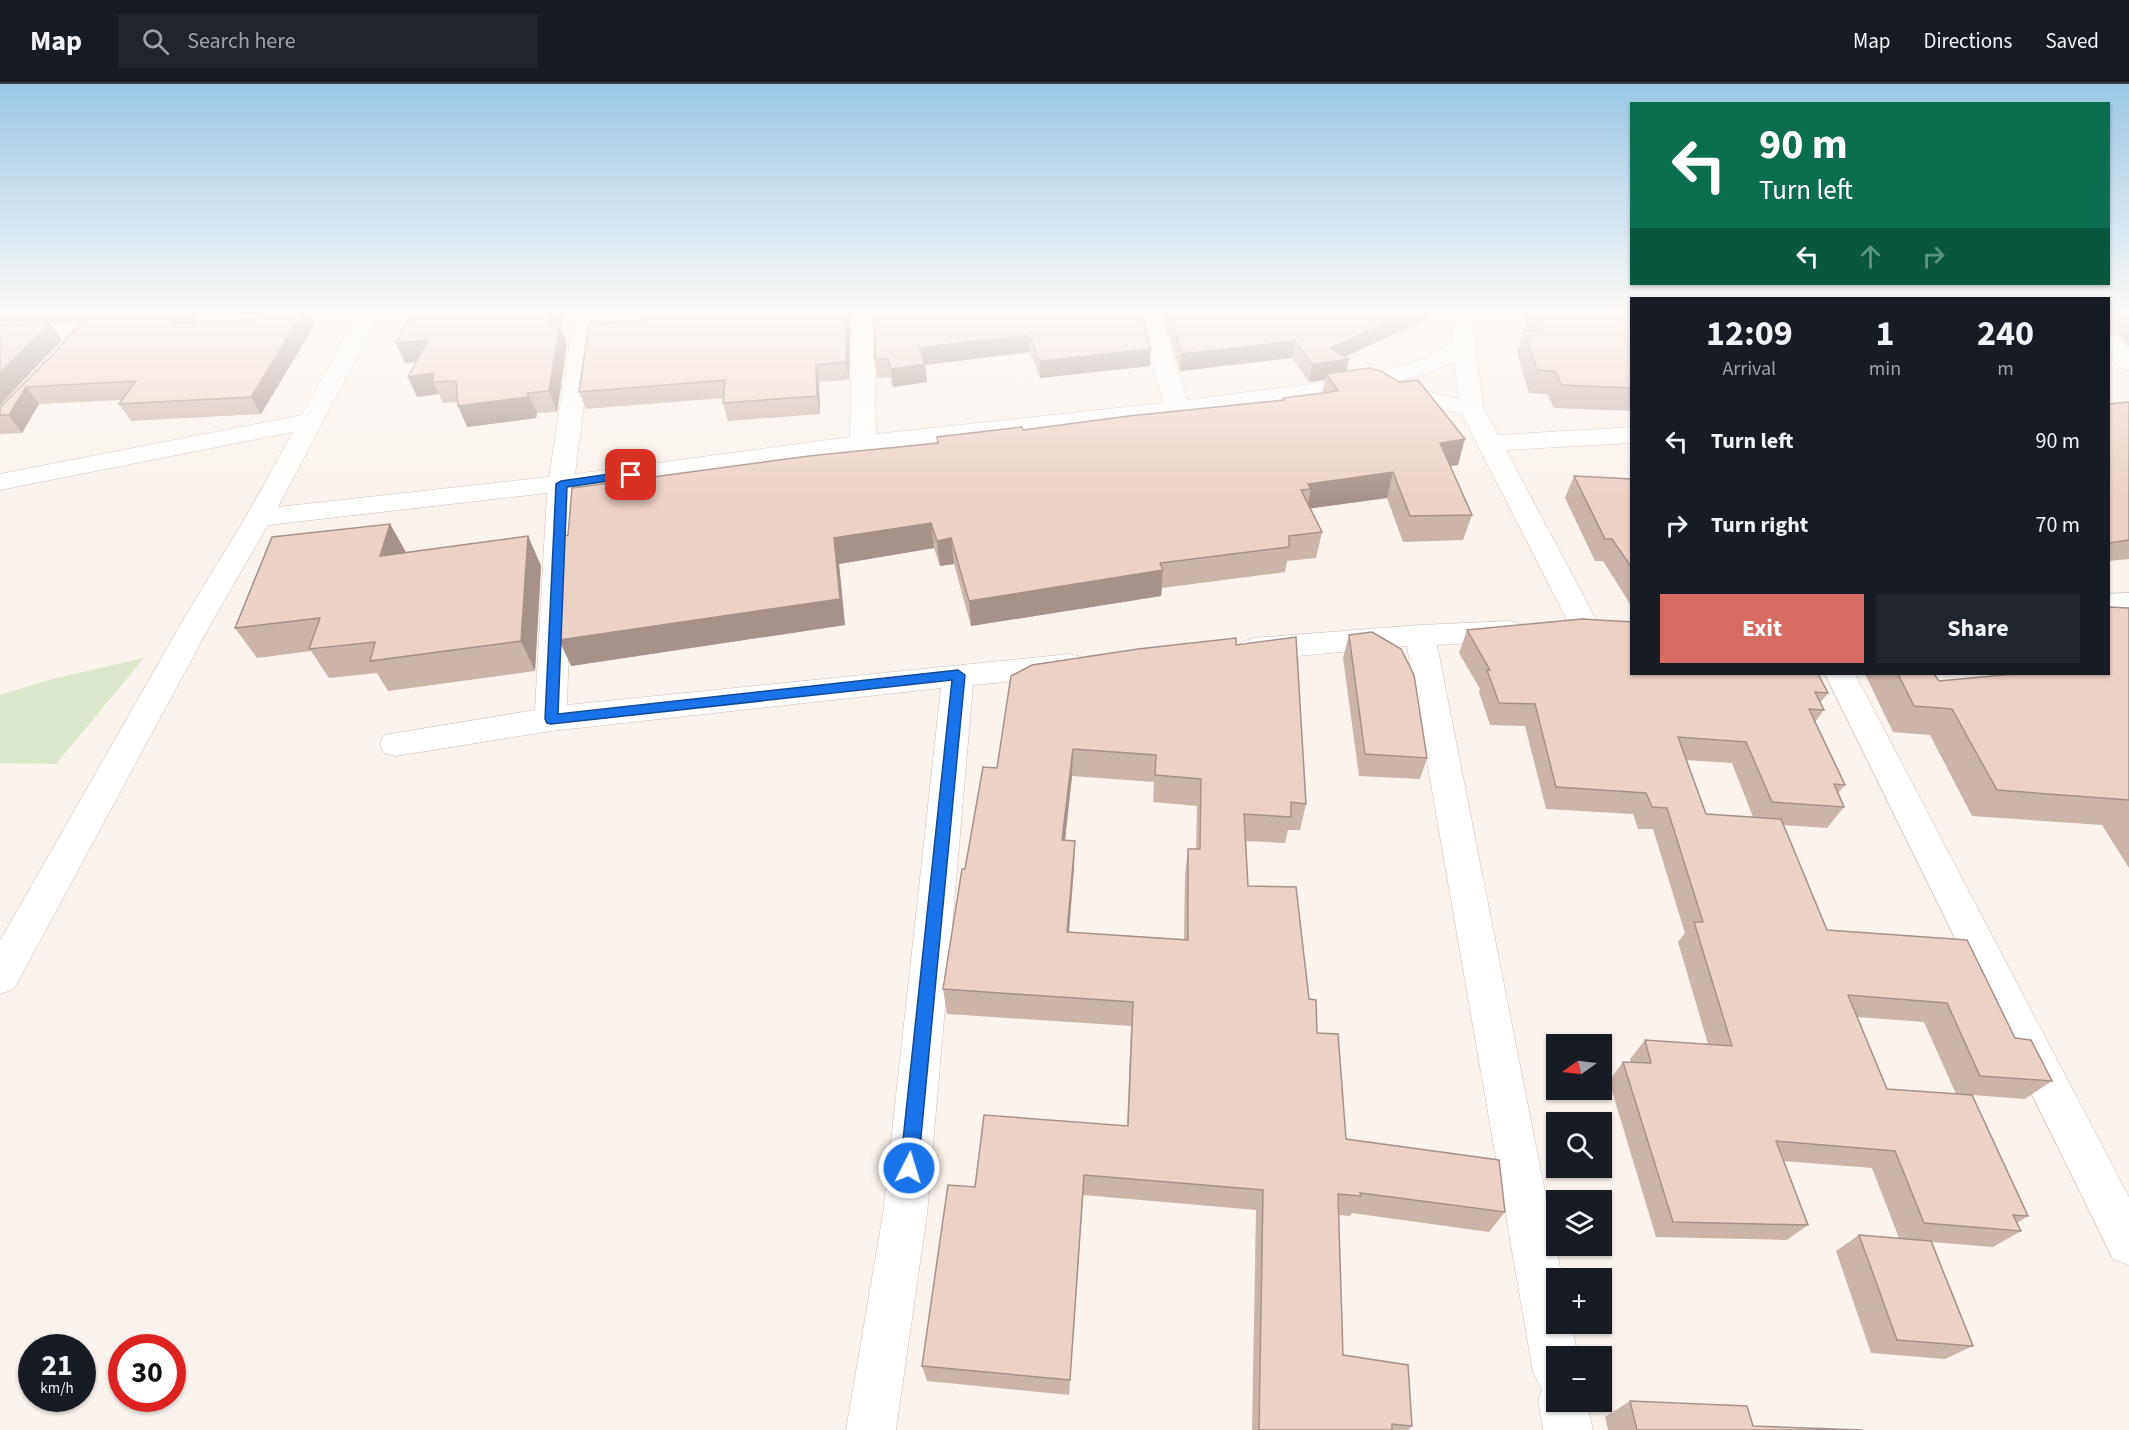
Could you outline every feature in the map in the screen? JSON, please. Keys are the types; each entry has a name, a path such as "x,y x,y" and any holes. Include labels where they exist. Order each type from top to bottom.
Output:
{"street":[{"path":"0,977 198,620 259,518 336,374"},
{"path":"551,719 561,484 577,374"},
{"path":"863,374 863,443"},
{"path":"1167,374 1177,409"},
{"path":"259,518 561,484 863,443 1177,409 1365,384 1399,374"},
{"path":"1230,651 1420,635 1597,627 1488,443 1472,409 1468,374"},
{"path":"1365,384 1472,409"},
{"path":"0,482 310,421"},
{"path":"1488,443 1630,435"},
{"path":"2110,604 2129,603"},
{"path":"1420,635 1552,1346"},
{"path":"396,744 551,719 958,675 1100,663"},
{"path":"871,1430 905,1214 958,675"},
{"path":"1841,675 2129,1243"},
{"path":"1564,1412 1568,1430"}],"green space":[{"path":"144,658 56,764 0,763 0,695 52,679"}],"building":[{"path":"33,374 265,374 251,397 119,404 136,381 26,387 9,415 0,415 0,407"},
{"path":"410,374 429,374 408,377"},
{"path":"434,374 552,374 549,391 528,393 528,397 458,406 456,381 433,382"},
{"path":"582,374 816,374 817,396 723,403 725,380 579,392"},
{"path":"1326,374 1386,374 1399,382 1418,380 1465,439 1440,443 1472,515 1410,516 1393,472 1308,484 1311,489 1301,490 1322,532 1289,536 1289,547 1160,563 1163,570 969,601 951,538 937,541 931,523 834,538 840,599 559,640 563,536 568,535 572,488 809,456 938,443 937,437 1022,427 1023,430 1129,416 1284,400 1283,398 1338,391"},
{"path":"1556,374 1630,374 1630,388 1562,385"},
{"path":"2129,402 2129,540 2110,543 2110,404"},
{"path":"1574,476 1630,479 1630,565 1612,539 1605,539"},
{"path":"390,524 380,556 528,536 521,641 370,661 375,642 309,649 320,618 235,628 272,537"},
{"path":"2110,607 2129,608 2129,800 1997,790 1952,709 1914,706 1898,675 1935,675 1939,681 2003,675 2110,675"},
{"path":"1582,619 1630,622 1630,675 1819,675 1828,693 1815,692 1824,710 1809,709 1845,785 1834,784 1844,807 1772,802 1746,742 1678,737 1706,814 1781,819 1827,930 1967,940 2015,1038 2031,1040 2052,1081 1980,1076 1947,1003 1848,995 1887,1089 1972,1095 2028,1216 2013,1215 2021,1231 1924,1223 1895,1151 1776,1141 1808,1225 1673,1222 1623,1062 1651,1063 1645,1040 1732,1046 1694,922 1703,922 1667,808 1652,807 1646,793 1556,787 1535,704 1499,703 1487,670 1490,670 1467,630"},
{"path":"1372,632 1401,649 1414,675 1427,758 1365,754 1349,635"},
{"path":"1296,637 1306,804 1291,802 1291,817 1244,814 1248,886 1296,887 1309,999 1316,1000 1317,1033 1338,1034 1346,1139 1499,1160 1505,1212 1360,1193 1361,1196 1338,1194 1343,1355 1408,1365 1412,1426 1392,1424 1392,1430 1259,1430 1263,1190 1084,1175 1070,1380 922,1366 948,1185 975,1187 984,1115 1128,1126 1133,1002 943,989 962,869 965,869 983,767 997,768 1011,676 1032,665 1138,649 1236,638 1236,645","holes":["1073,749 1156,755 1155,775 1201,779 1200,849 1188,849 1188,940 1067,932 1075,841 1062,840"]},
{"path":"1859,1235 1931,1241 1973,1346 1897,1340"},
{"path":"1630,1401 1747,1406 1753,1426 1862,1430 1637,1430"}],"route":[{"path":"631,475 561,484 551,719 958,675 909,1168"}]}
